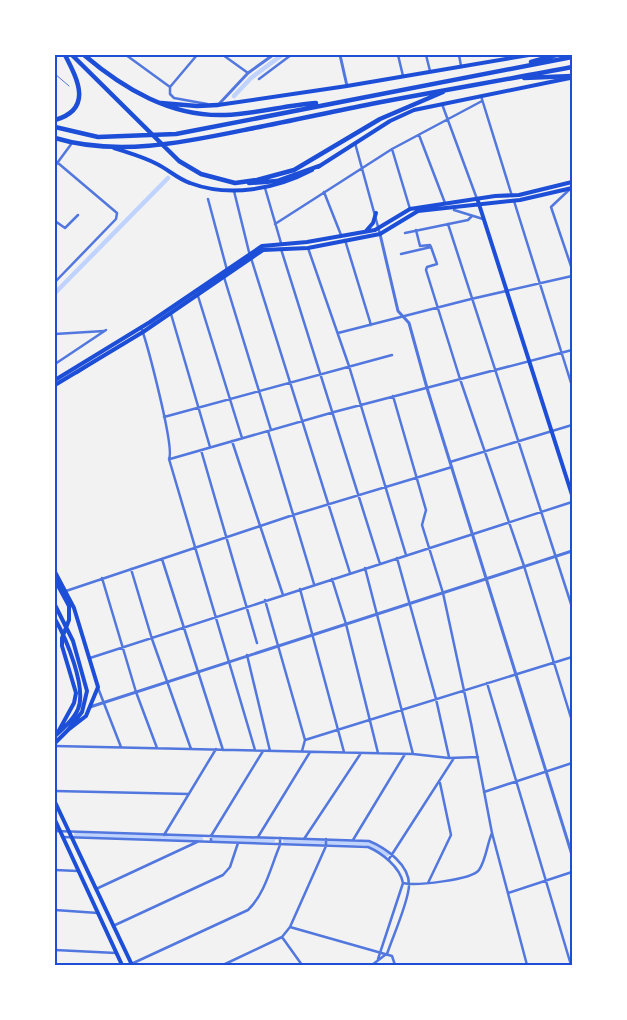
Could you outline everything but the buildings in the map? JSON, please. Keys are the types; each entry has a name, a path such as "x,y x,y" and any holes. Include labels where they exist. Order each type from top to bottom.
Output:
{"highway":[{"path":"55,120 73,111 79,101 80,91 77,79 65,55"},
{"path":"72,55 169,153 201,174 235,183 259,184 277,181 319,166"},
{"path":"84,55 116,79 155,102 172,109 199,115 226,115 330,102"},
{"path":"513,68 556,55"},
{"path":"55,127 98,137 167,135 330,102 572,57"},
{"path":"55,138 72,143 111,147 151,146 194,140 454,87 572,67"},
{"path":"516,78 572,77"},
{"path":"235,183 257,180 294,170 380,119 454,87"},
{"path":"155,102 197,106 218,105"}],"main road":[{"path":"218,105 430,73 528,55"},
{"path":"111,147 157,164 189,183 206,188 234,190 266,188 279,185 319,166 390,121 414,110 481,99 572,77"},
{"path":"513,198 572,182"},
{"path":"55,385 171,314 263,250 364,232 380,232 410,209 513,198 571,188"},
{"path":"478,201 572,495"},
{"path":"55,380 141,327 227,270 249,252 262,246 308,248 380,232 418,212 478,201"},
{"path":"364,232 374,223 376,213"},
{"path":"55,572 74,608 98,687 86,716 68,730"},
{"path":"55,580 69,606 69,620 62,638 62,646 76,692 74,703 56,735"},
{"path":"55,605 73,641 88,691 82,712 55,744"},
{"path":"55,619 68,648 80,692 78,710 56,735"},
{"path":"55,802 131,965"},
{"path":"55,820 57,831 98,912 122,965"}],"street":[{"path":"126,55 170,87"},
{"path":"198,55 170,87 170,94 174,98 218,105 248,73 273,55"},
{"path":"223,55 248,73"},
{"path":"259,79 291,55"},
{"path":"340,55 347,86"},
{"path":"398,55 403,76"},
{"path":"426,55 430,73"},
{"path":"459,55 461,68"},
{"path":"502,55 503,60"},
{"path":"275,224 392,149 481,99 572,386"},
{"path":"442,104 478,201"},
{"path":"419,135 445,204"},
{"path":"55,282 116,219 117,213 56,164 72,143"},
{"path":"356,143 376,213 398,311 409,323 426,388 572,855"},
{"path":"392,149 410,209"},
{"path":"266,188 281,246 380,564"},
{"path":"571,188 551,207 572,269"},
{"path":"234,190 249,252"},
{"path":"324,192 341,236"},
{"path":"208,199 227,270"},
{"path":"454,210 483,219"},
{"path":"55,221 64,228 78,215"},
{"path":"405,232 468,220 472,216"},
{"path":"448,224 572,607"},
{"path":"416,230 420,246 430,245 432,247"},
{"path":"345,240 371,324"},
{"path":"401,254 432,247"},
{"path":"432,247 437,264 426,269 507,522 524,566 572,721"},
{"path":"308,248 349,366 406,555"},
{"path":"251,258 350,573"},
{"path":"338,333 505,290 572,276"},
{"path":"224,277 260,389 293,515 314,584"},
{"path":"198,296 242,438"},
{"path":"171,314 210,447"},
{"path":"141,327 172,453 169,459 195,550 230,660 255,750"},
{"path":"55,334 106,330 55,364"},
{"path":"169,459 393,396 572,350"},
{"path":"164,417 260,389 392,355"},
{"path":"393,396 426,510 422,525 442,593 478,757 492,833 527,965"},
{"path":"450,462 572,425"},
{"path":"232,441 283,595"},
{"path":"201,450 257,642"},
{"path":"66,591 195,550 293,515 452,467"},
{"path":"90,658 123,649 265,600 572,502"},
{"path":"90,707 247,654 312,636 572,551"},
{"path":"397,558 436,699 449,758"},
{"path":"162,560 186,628 223,750"},
{"path":"365,568 412,754"},
{"path":"131,569 152,639 191,749"},
{"path":"102,578 136,692 157,748"},
{"path":"332,579 346,624 368,719 378,753"},
{"path":"300,589 344,752"},
{"path":"265,600 305,740 301,752"},
{"path":"247,654 270,751"},
{"path":"305,740 572,657"},
{"path":"487,683 514,782 571,965"},
{"path":"98,687 120,747"},
{"path":"55,744 412,754 449,758 478,757"},
{"path":"164,835 216,749"},
{"path":"211,842 211,836 263,750"},
{"path":"258,837 310,752"},
{"path":"304,839 361,753"},
{"path":"353,840 405,754"},
{"path":"388,860 454,758"},
{"path":"484,792 572,763"},
{"path":"428,883 451,835 440,782"},
{"path":"55,791 188,794"},
{"path":"57,831 304,839 368,847 380,852 388,860 401,875 403,883 378,959"},
{"path":"403,883 428,883 459,878 478,871 492,833"},
{"path":"62,838 280,845 353,840 369,841 381,846 392,854 406,872 409,884 387,954 372,965"},
{"path":"131,965 248,910 255,903 280,845 280,838"},
{"path":"96,890 197,842"},
{"path":"223,965 282,937 290,927 326,842"},
{"path":"113,926 223,875 230,867 238,843"},
{"path":"55,870 78,871"},
{"path":"508,893 572,872"},
{"path":"55,910 98,912"},
{"path":"290,927 387,954 394,958 395,965"},
{"path":"282,937 302,965"},
{"path":"55,950 116,953"}],"lane":[{"path":"55,74 69,86"}],"waterway":[{"path":"234,96 251,78 282,55"},
{"path":"55,293 168,178"},
{"path":"76,835 201,839"},
{"path":"213,839 273,840"},
{"path":"285,841 366,843 387,854"}]}
